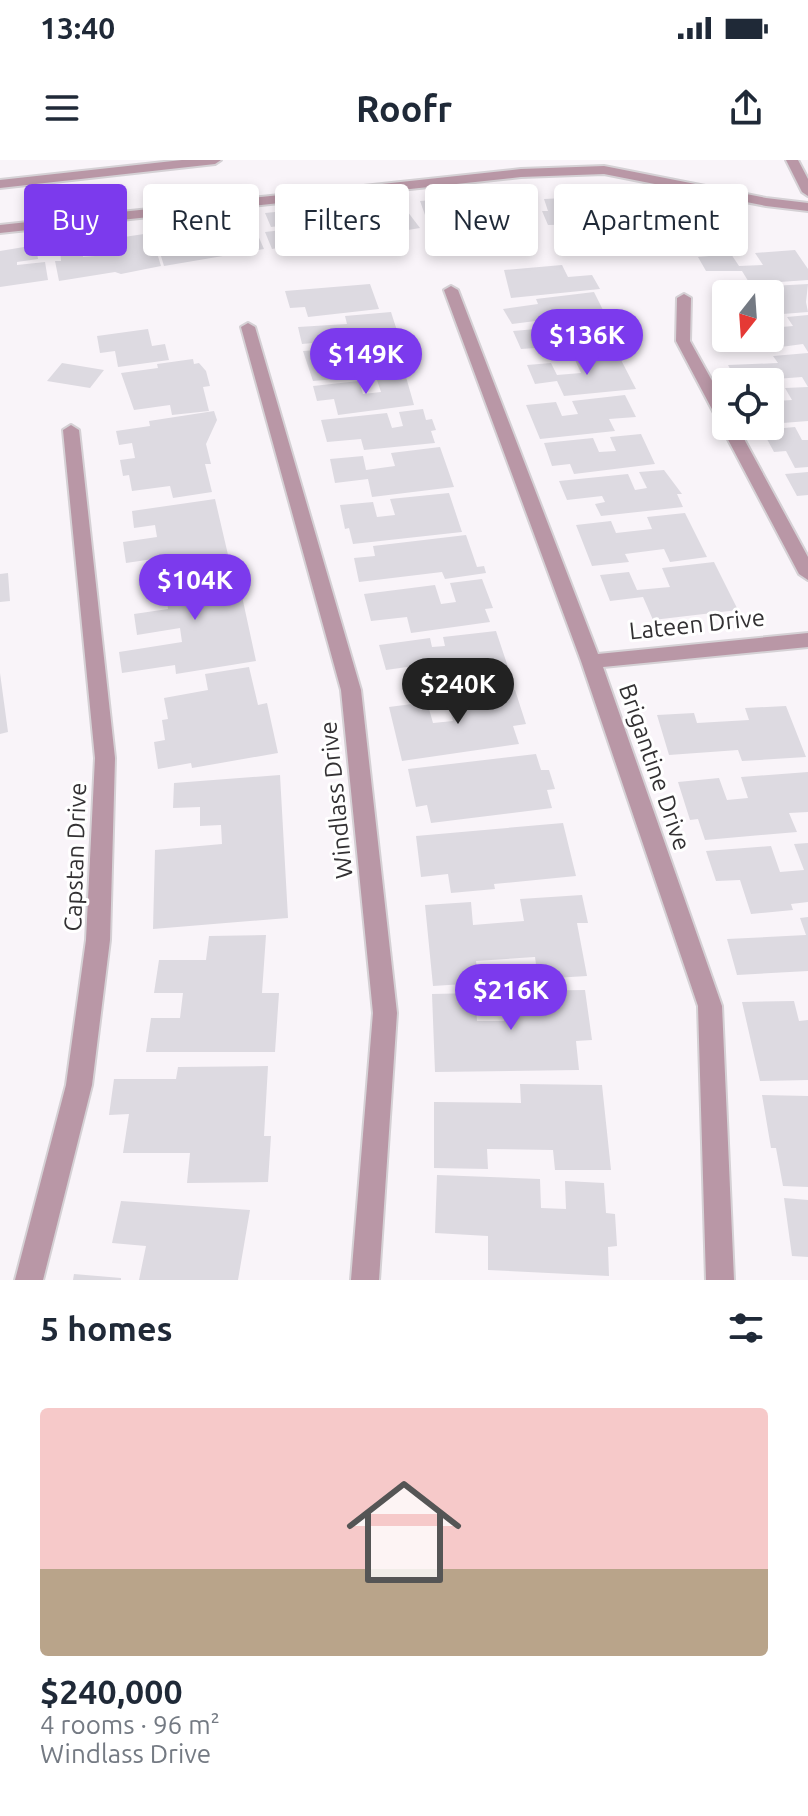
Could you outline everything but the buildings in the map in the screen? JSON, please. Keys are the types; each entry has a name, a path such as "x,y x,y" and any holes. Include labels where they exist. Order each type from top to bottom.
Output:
{"street":[{"path":"0,184 122,166 215,160"},
{"path":"792,160 806,185"},
{"path":"0,229 521,173 604,170 766,202 808,207"},
{"name":"Brigantine Drive","path":"451,290 591,661 710,1006 720,1280"},
{"path":"684,298 683,341 712,396"},
{"name":"Windlass Drive","path":"248,327 351,690 385,1013 365,1280"},
{"name":"Capstan Drive","path":"29,1280 79,1085 98,940 105,758 71,430"},
{"path":"736,440 808,574"},
{"name":"Lateen Drive","path":"591,661 808,640"}]}
